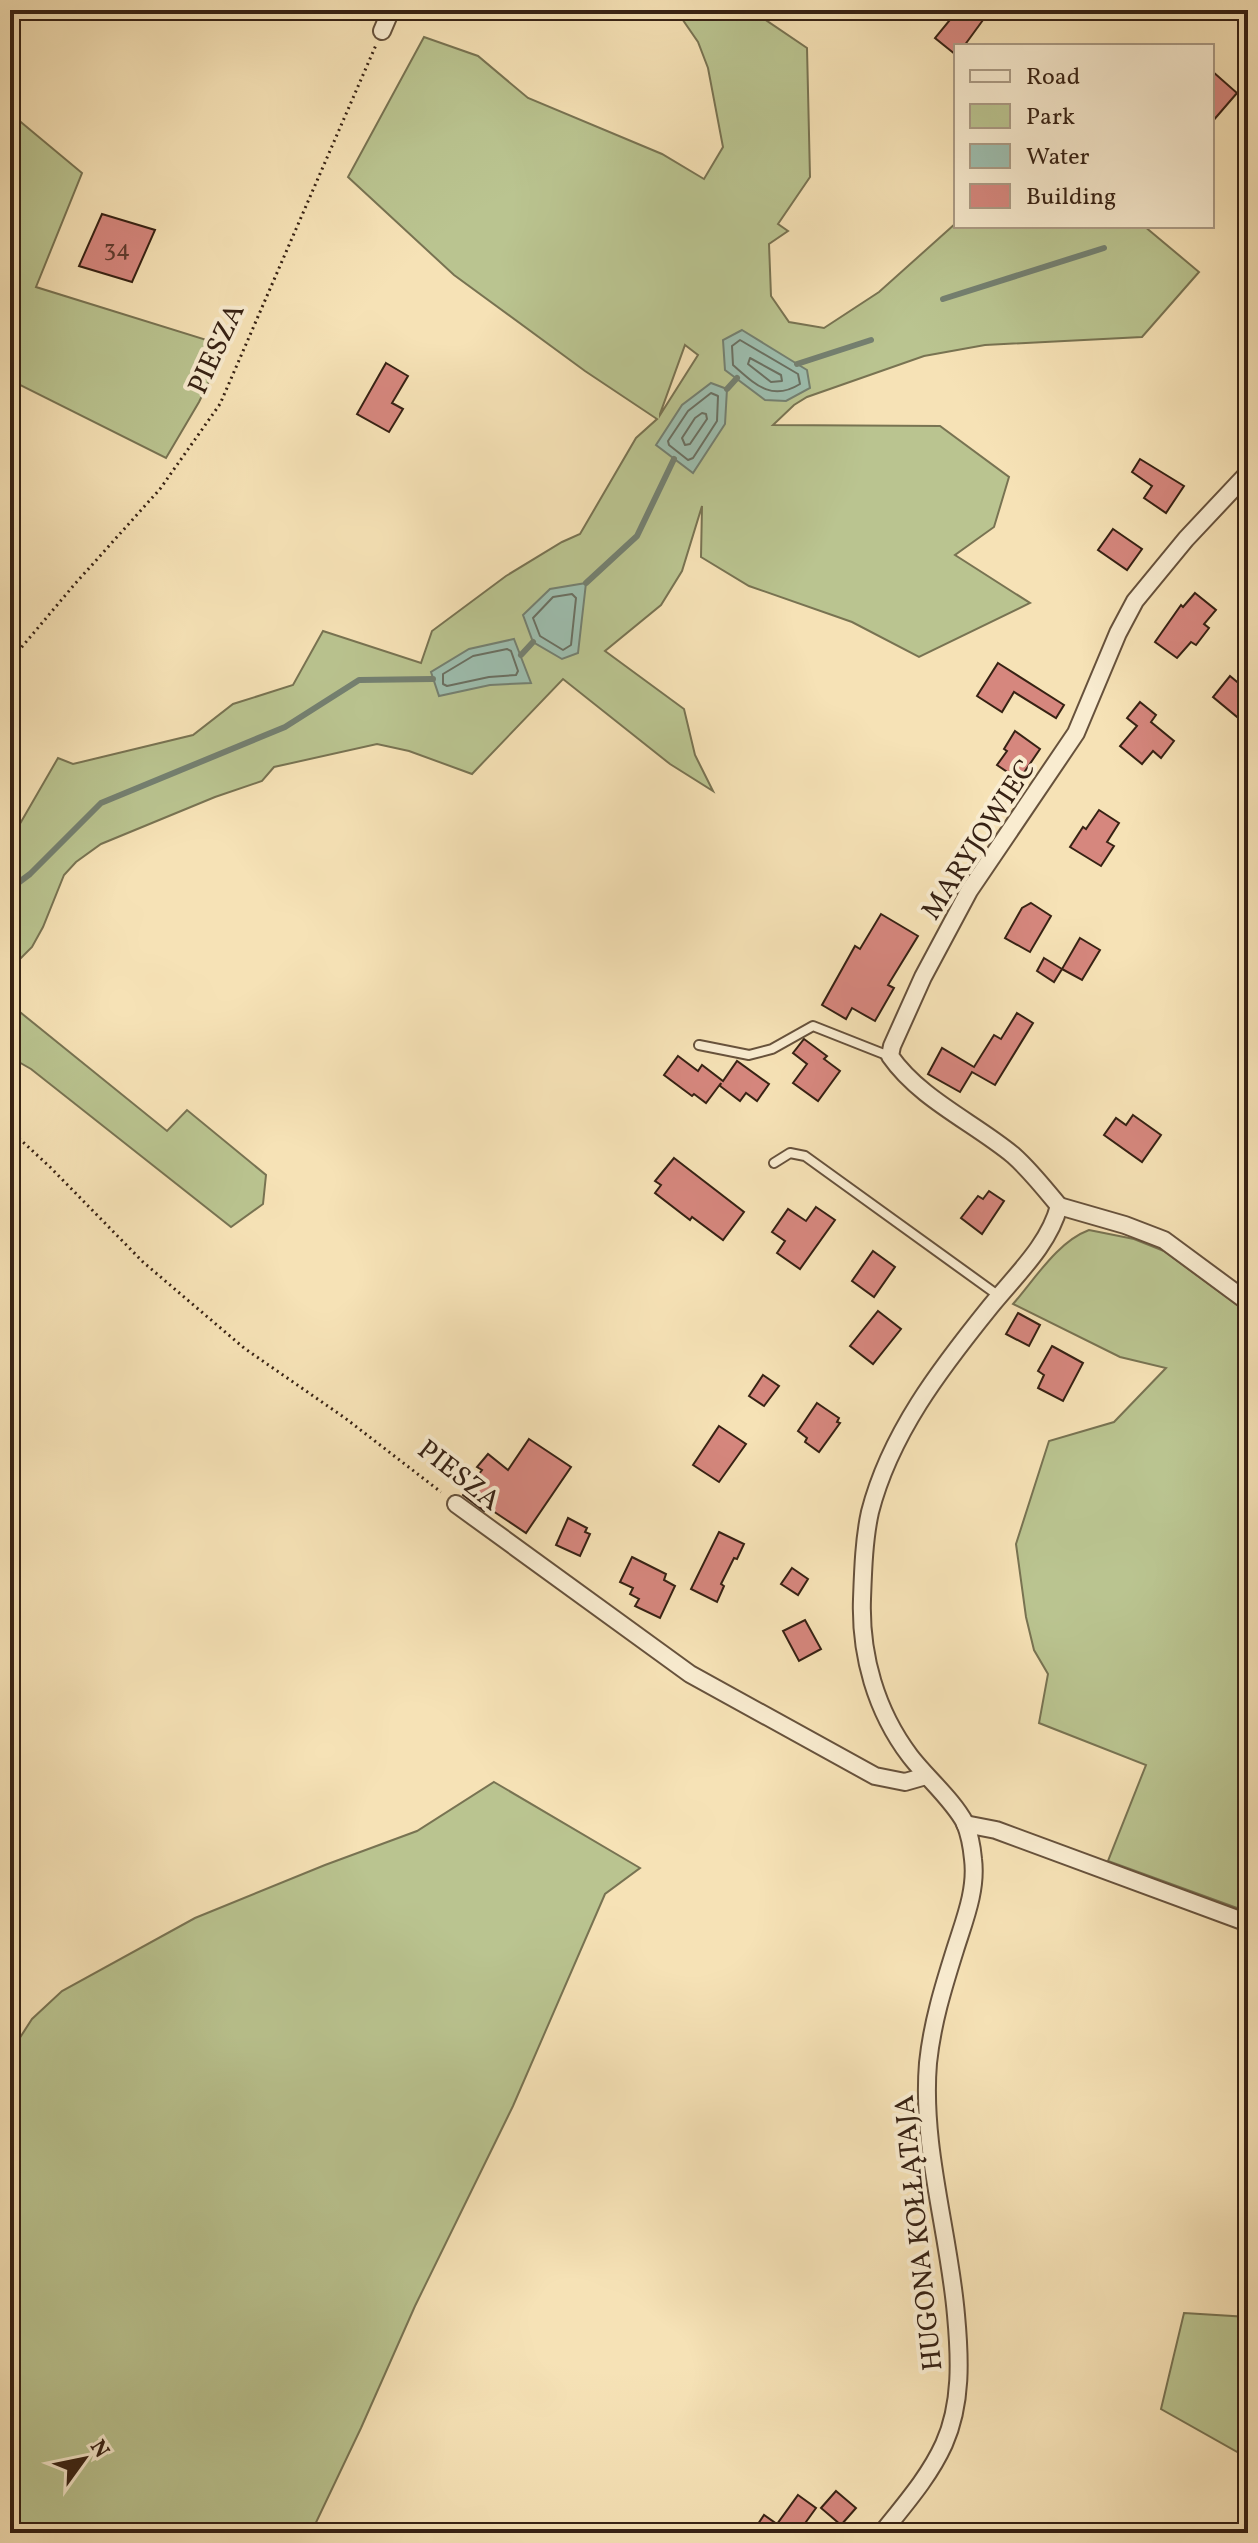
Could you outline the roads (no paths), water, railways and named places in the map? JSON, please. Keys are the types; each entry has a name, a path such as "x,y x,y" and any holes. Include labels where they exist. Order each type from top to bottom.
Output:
{"street":[{"path":"382,31 391,10"},
{"name":"MARYJOWIEC","path":"890,1056 923,977 969,891 1076,733 1118,633 1135,601 1186,539 1248,473"},
{"path":"890,1056 899,1068 944,1105 1014,1156 1059,1206 1164,1240 1248,1302"},
{"name":"HUGONA KOŁŁĄTAJA","path":"882,2533 922,2484 945,2441 958,2385 960,2354 952,2272 934,2163 928,2081 932,2030 973,1891 973,1860 965,1824 890,1727 875,1693 865,1647 862,1603 870,1514 913,1410 1051,1231 1059,1206"},
{"name":"PIESZA","path":"456,1504 690,1674 875,1776 905,1782 926,1776"},
{"path":"965,1824 996,1830 1248,1923"}],"lane":[{"path":"699,1045 749,1055 772,1049 813,1026 890,1056"},
{"path":"774,1163 790,1153 805,1156 999,1296"}],"water":[{"path":"742,330 807,370 810,388 786,401 765,400 725,370 723,340"},
{"path":"711,383 727,389 725,424 693,473 656,445 682,405"},
{"path":"586,583 578,653 562,659 533,642 523,615 550,589"},
{"path":"514,639 531,683 490,685 439,696 431,672 469,649"}],"waterway":[{"path":"943,299 1104,248"},
{"path":"797,364 871,340"},
{"path":"727,389 737,378"},
{"path":"586,583 637,536 674,459"},
{"path":"521,655 533,642"},
{"path":"10,889 30,874 101,803 285,727 359,680 433,679"}]}
